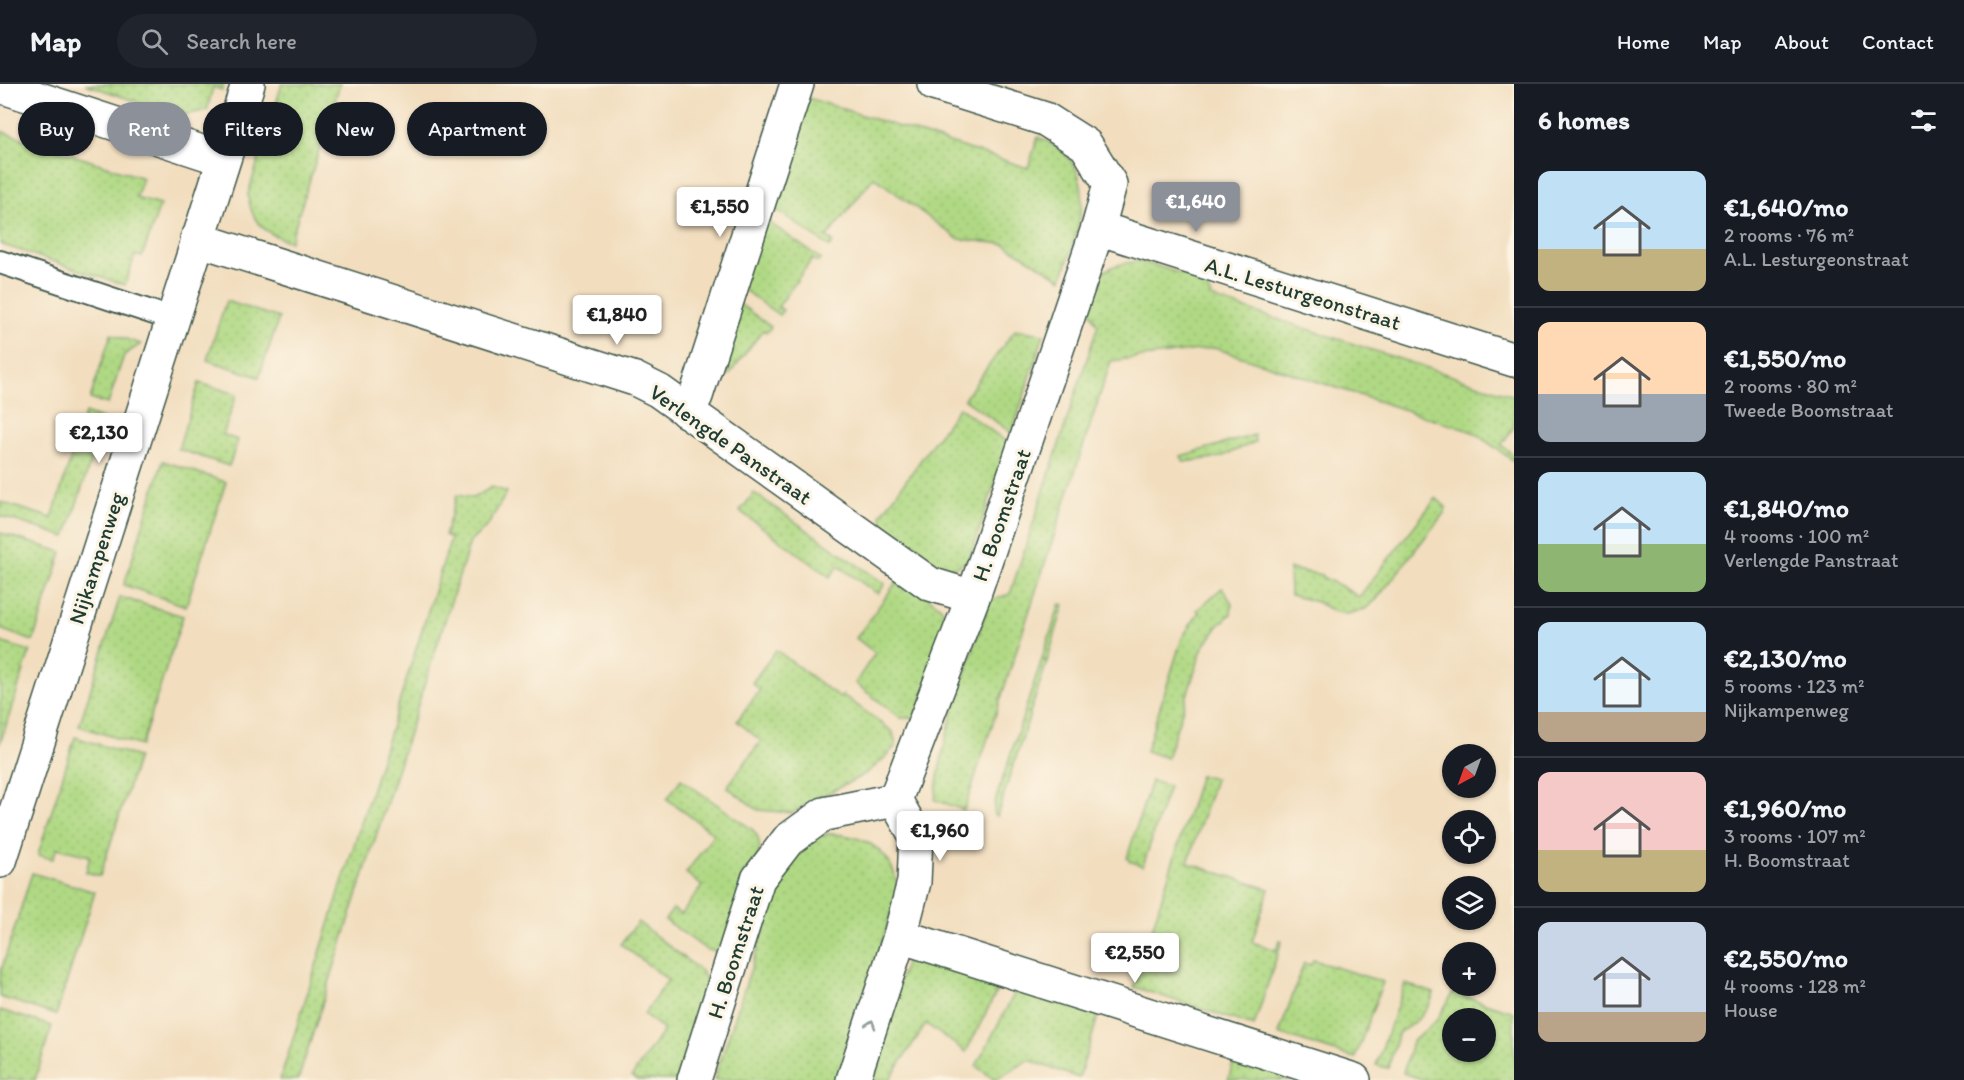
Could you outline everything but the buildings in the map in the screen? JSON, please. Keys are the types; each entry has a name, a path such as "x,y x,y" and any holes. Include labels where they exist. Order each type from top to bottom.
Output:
{"street":[{"name":"Nijkampenweg","path":"0,861 248,84"},
{"path":"686,411 696,396 796,84"},
{"path":"934,84 1045,119 1086,145 1110,184 1098,228"},
{"path":"0,86 223,159"},
{"name":"A.L. Lesturgeonstraat","path":"1098,228 1514,360"},
{"name":"H. Boomstraat","path":"694,1080 758,879 788,840 824,814 896,800 973,597 1098,228"},
{"name":"Verlengde Panstraat","path":"197,239 635,379 658,391 930,584 973,597"},
{"path":"853,1080 900,936 914,882 916,836 896,800"},
{"path":"900,936 1352,1080"}],"lane":[{"path":"0,262 172,319"}],"green space":[{"path":"85,84 224,84 222,90 213,87 209,102 203,102 203,111 191,113 191,102 138,102"},
{"path":"282,84 340,84 334,102 315,102 315,156 317,156 290,242 272,234 260,225 252,212 248,194 260,156 303,156 303,102 276,102"},
{"path":"802,96 1028,168 1038,137 1059,149 1073,164 1080,181 1082,199 1075,239 1062,279 1004,244 958,239 874,177 827,237 833,242 830,247 768,204"},
{"path":"0,131 18,137 18,156 76,156 143,178 136,198 160,205 142,257 135,255 125,285 0,244"},
{"path":"763,218 821,259 818,262 812,259 778,307 783,310 779,315 741,288"},
{"path":"1137,261 1203,281 1212,298 1514,396 1514,427 1501,445 1514,455 1514,461 1473,432 1214,348 1111,361 964,810 935,800 943,749 957,699 990,600 1010,594 1098,325 1089,307 1090,288 1103,272 1120,264"},
{"path":"226,301 279,318 259,377 207,360"},
{"path":"737,302 771,327 767,332 763,330 729,375 717,362"},
{"path":"1015,330 1044,334 1012,433 964,399"},
{"path":"111,334 141,344 124,355 108,404 90,399"},
{"path":"199,383 237,394 223,435 238,440 229,466 178,449"},
{"path":"959,407 1008,443 971,555 959,566 943,568 932,566 885,533 881,515"},
{"path":"85,413 104,420 66,537 0,516 0,502 52,518"},
{"path":"1254,435 1255,442 1221,457 1184,462 1181,456"},
{"path":"163,461 226,482 186,606 124,585"},
{"path":"492,487 507,492 488,525 470,542 298,1080 280,1080 451,538 445,535 457,495 473,498"},
{"path":"754,493 885,584 878,594 838,566 830,577 740,511"},
{"path":"1436,498 1446,507 1445,512 1376,600 1365,609 1347,614 1335,612 1317,602 1290,595 1289,569 1322,575 1359,597"},
{"path":"0,533 62,552 33,641 0,629"},
{"path":"900,577 941,607 948,621 916,718 901,718 855,683 875,653 856,638"},
{"path":"1222,588 1232,603 1231,614 1218,626 1202,649 1167,758 1146,751 1182,638 1199,612 1197,610"},
{"path":"120,597 183,616 141,746 79,726"},
{"path":"1060,604 1064,605 1047,661 1043,660 1047,662 1030,713 1027,712 1030,714 1014,764 1010,764 1013,766 997,816 994,815 995,802"},
{"path":"0,642 30,651 0,744"},
{"path":"776,650 840,698 843,695 893,732 896,746 868,772 793,813 758,810 727,787 761,741 737,721 760,690 752,683"},
{"path":"75,737 138,757 100,876 86,872 90,856 57,848 53,859 38,855"},
{"path":"1200,775 1215,779 1188,863 1269,889 1252,942 1276,950 1280,940 1282,941 1254,1026 1134,987"},
{"path":"681,779 753,830 758,837 760,849 722,952 707,950 665,920 673,909 681,915 702,886 686,873 714,834 667,799"},
{"path":"1151,781 1169,786 1143,866 1127,858"},
{"path":"826,834 852,837 874,846 890,863 898,889 841,1080 714,1080 783,872 800,848"},
{"path":"32,873 95,892 56,1015 0,997 0,974"},
{"path":"638,922 701,971 711,986 681,1080 637,1080 632,1076 664,1030 644,1014 668,980 621,944"},
{"path":"915,957 1003,979 966,1052 926,1024 889,1080 864,1080 906,962"},
{"path":"1313,960 1383,982 1355,1058 1279,1034 1304,963 1311,965"},
{"path":"1405,984 1434,993 1432,1000 1421,1016 1399,1032 1388,1068 1376,1065"},
{"path":"1019,985 1100,1010 1079,1078 1029,1060 995,1080 976,1066"},
{"path":"1451,996 1463,996 1514,1012 1514,1080 1425,1080 1403,1073 1412,1042 1437,1020 1442,1012 1442,1062 1496,1062 1496,1008 1444,1008"},
{"path":"0,1010 52,1026 35,1080 0,1080"},
{"path":"1236,1054 1302,1080 1228,1080"}]}
